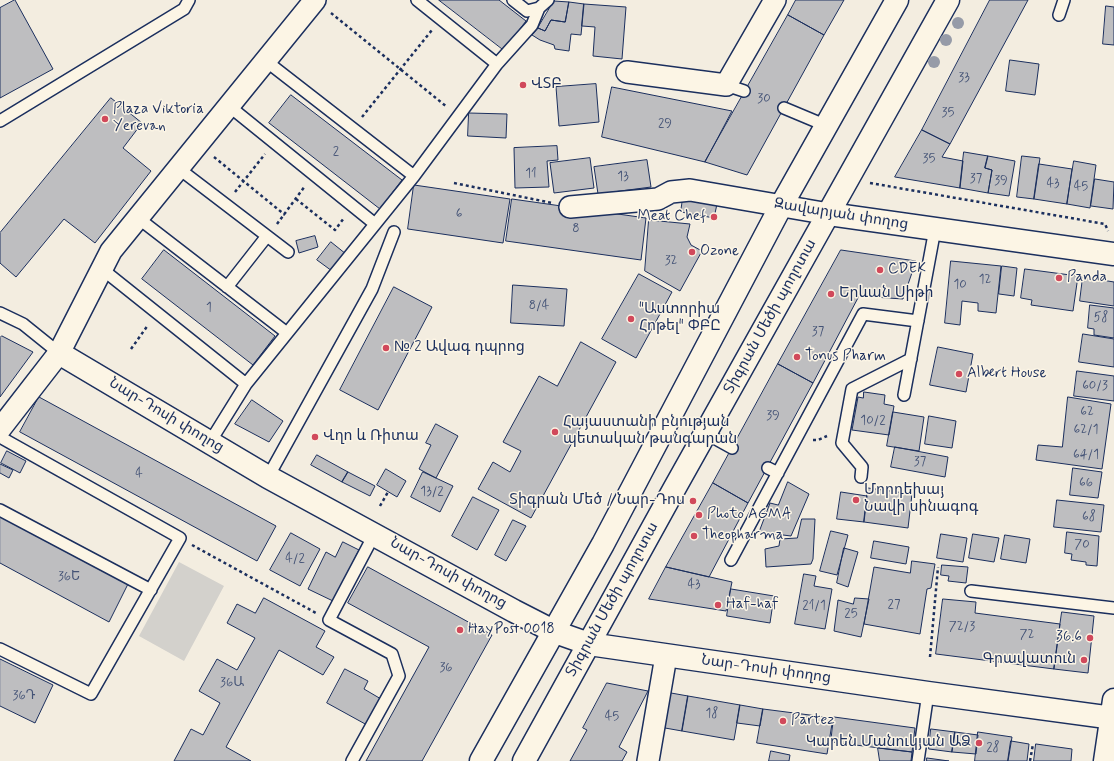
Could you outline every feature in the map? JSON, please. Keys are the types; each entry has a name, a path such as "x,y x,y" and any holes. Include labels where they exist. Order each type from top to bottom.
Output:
{"main road":[{"path":"481,761 555,632 782,206 897,0"},
{"name":"Տիգրան Մեծի պողոտա","path":"524,761 705,433 948,0"},
{"name":"Զավարյան փողոց","path":"829,214 935,229 1112,244"},
{"name":"Նար-Դոսի փողոց","path":"59,353 268,477 375,533 555,632 589,644 928,693 1113,711"},
{"path":"1105,761 1113,711"}],"street":[{"path":"0,429 59,353 111,251 315,0"},
{"path":"627,72 735,88 775,0"},
{"name":"Զավարյան փողոց","path":"570,207 658,198 671,192 690,190 829,214"},
{"path":"650,761 666,656"}],"lane":[{"path":"0,121 184,9 189,0"},
{"path":"417,0 497,64"},
{"path":"512,0 527,11 539,8"},
{"path":"210,442 246,384 414,176 497,64 532,25 539,8 548,0"},
{"path":"1059,15 1064,0"},
{"path":"266,61 414,176"},
{"path":"229,106 375,224"},
{"path":"784,108 827,126"},
{"path":"178,168 288,252"},
{"path":"138,218 287,333"},
{"path":"904,395 935,229"},
{"path":"268,477 372,289 394,232"},
{"path":"227,287 267,236"},
{"path":"102,269 246,384"},
{"path":"0,313 23,324 59,353"},
{"path":"732,560 863,314 918,320"},
{"path":"860,477 862,467 842,443 852,389 910,359"},
{"path":"705,433 732,448"},
{"path":"0,437 180,538 91,694 0,650"},
{"path":"768,468 778,473"},
{"path":"0,510 151,590"},
{"path":"352,761 399,676 392,654 329,620 375,533"},
{"path":"971,591 1114,608"},
{"path":"918,761 928,693"}],"path":[{"path":"315,0 459,116"},
{"path":"353,128 441,19"},
{"path":"198,144 285,215"},
{"path":"232,196 266,152"},
{"path":"454,183 570,207"},
{"path":"870,183 1105,224 1112,244"},
{"path":"267,236 285,215 307,184"},
{"path":"296,199 335,230 346,216"},
{"path":"131,349 156,313"},
{"path":"796,438 818,440 845,427"},
{"path":"380,506 388,492"},
{"path":"180,538 329,620"},
{"path":"930,657 938,567"},
{"path":"1030,761 1033,744"}],"shaded area":[{"path":"179,562 224,586 184,661 139,636"}],"building":[{"path":"15,0 53,69 0,98 0,8"},
{"path":"439,0 499,0 526,21 504,50"},
{"path":"796,0 844,0 824,35 788,15"},
{"path":"990,0 1028,0 950,144 922,130"},
{"path":"554,1 569,2 565,22 551,20 545,31 538,28"},
{"path":"569,2 584,4 581,35 571,34 569,51 555,49 554,45 540,40 532,35 538,28 545,31 551,20 565,22"},
{"path":"584,4 626,7 622,59 593,56 595,27 582,26"},
{"path":"1106,6 1114,7 1114,45 1103,44"},
{"path":"788,15 824,35 747,175 705,162"},
{"path":"1010,60 1039,64 1035,95 1006,91"},
{"path":"596,84 599,122 559,126 556,87"},
{"path":"612,87 732,111 705,162 602,137"},
{"path":"291,95 402,180 380,209 269,123"},
{"path":"111,98 142,123 123,148 151,171 95,243 64,219 16,277 0,263 0,233"},
{"path":"469,113 507,114 506,138 468,136"},
{"path":"922,130 950,144 942,157 963,161 960,188 895,177"},
{"path":"557,146 558,160 547,161 549,187 515,188 514,148"},
{"path":"964,152 988,156 985,168 992,170 988,193 960,188"},
{"path":"988,156 1015,161 1009,196 988,193 992,170 985,168"},
{"path":"1022,156 1040,158 1034,199 1017,197"},
{"path":"590,158 594,188 554,193 550,163"},
{"path":"647,160 651,187 598,194 594,167"},
{"path":"1074,161 1096,165 1090,208 1067,204"},
{"path":"1039,164 1072,169 1067,204 1034,199"},
{"path":"1095,179 1114,182 1113,209 1091,206"},
{"path":"414,185 510,199 503,243 408,229"},
{"path":"683,198 717,204 714,218 681,212"},
{"path":"512,199 646,218 641,260 506,241"},
{"path":"649,220 690,224 687,237 691,245 702,251 680,291 645,271"},
{"path":"315,236 318,247 299,253 296,241"},
{"path":"331,242 346,254 332,271 317,260"},
{"path":"164,250 275,336 253,365 142,279"},
{"path":"841,250 916,261 903,299 859,296 813,383 778,364"},
{"path":"951,261 1001,266 996,313 978,311 978,303 962,301 960,325 945,323"},
{"path":"1002,266 1017,268 1014,296 999,294"},
{"path":"1025,269 1078,276 1073,311 1031,305 1032,300 1021,298"},
{"path":"639,274 672,292 636,358 602,339"},
{"path":"1083,277 1114,282 1114,306 1080,301"},
{"path":"513,285 567,289 564,326 511,323"},
{"name":"№ 2 Ավագ դպրոց","path":"394,287 432,307 378,410 340,390"},
{"path":"1090,305 1114,308 1114,338 1094,335 1094,329 1088,328"},
{"path":"1083,334 1114,339 1114,367 1079,362"},
{"path":"2,336 33,352 0,397 0,338"},
{"path":"581,342 616,362 531,518 478,489 493,462 510,472 521,451 503,442 539,376 557,386"},
{"path":"938,347 973,354 966,392 930,385"},
{"path":"778,364 813,383 748,503 713,483"},
{"path":"1077,371 1114,376 1114,401 1074,396"},
{"path":"864,392 885,395 884,404 894,406 889,435 852,430 858,397 863,398"},
{"path":"39,397 276,526 257,561 20,432"},
{"path":"1068,397 1111,404 1102,469 1036,460 1038,445 1062,447"},
{"path":"252,400 283,421 269,442 235,424"},
{"path":"893,412 924,417 919,451 887,446"},
{"path":"929,416 956,421 952,448 925,444"},
{"path":"436,424 458,436 436,478 419,469 431,445 426,443"},
{"path":"895,447 948,457 945,477 891,467"},
{"path":"7,451 26,461 20,473 1,463"},
{"path":"317,455 348,472 342,482 311,465"},
{"path":"0,464 13,470 9,478 0,473"},
{"path":"1073,468 1102,472 1098,498 1070,495"},
{"path":"386,469 406,481 397,497 377,485"},
{"path":"348,472 375,486 370,496 342,482"},
{"path":"423,472 453,486 440,512 411,497"},
{"path":"788,482 809,494 791,536 759,532 770,503 778,505"},
{"path":"713,483 748,503 709,577 666,567"},
{"path":"868,488 912,494 908,528 864,522"},
{"path":"841,492 867,496 864,522 837,519"},
{"path":"473,497 499,510 477,550 452,536"},
{"path":"1057,500 1104,505 1101,532 1054,527"},
{"path":"0,516 128,584 109,622 0,563"},
{"path":"802,519 815,519 813,559 811,564 766,567 765,549 779,546 780,539 797,538"},
{"path":"513,520 526,526 506,561 495,555"},
{"path":"831,531 848,535 837,575 820,571"},
{"path":"1067,532 1099,536 1097,566 1086,565 1086,562 1071,560 1072,554 1065,553"},
{"path":"291,533 320,549 300,586 270,570"},
{"path":"941,534 967,538 963,562 937,558"},
{"path":"973,534 999,538 994,562 969,558"},
{"path":"1005,535 1030,539 1026,563 1001,559"},
{"path":"874,541 909,547 906,564 871,558"},
{"path":"343,542 359,550 333,601 308,589 326,552 335,557"},
{"path":"844,548 858,552 848,587 837,583"},
{"path":"912,561 935,564 931,588 927,589 920,634 864,624 874,567 910,573"},
{"path":"942,565 968,567 966,583 948,581 949,576 941,575"},
{"path":"368,567 492,635 422,761 366,761 429,647 348,603"},
{"path":"666,567 732,582 726,611 649,599"},
{"path":"804,574 816,576 814,586 832,589 825,629 795,624"},
{"path":"731,589 774,596 770,623 727,616"},
{"path":"264,598 325,631 316,647 334,657 323,675 279,650 226,747 251,761 174,761 191,729 203,735 220,703 199,691 217,659 237,670 255,638 227,623 237,604 255,613"},
{"path":"855,598 869,599 861,637 834,631 838,600 853,604"},
{"path":"943,599 976,602 975,613 1060,624 1054,669 936,654"},
{"path":"1062,612 1094,616 1088,673 1054,669"},
{"path":"0,659 53,685 35,723 0,706"},
{"path":"345,669 368,681 364,689 381,699 367,725 327,703"},
{"path":"607,683 648,691 619,747 627,752 622,761 570,761 587,730 583,728"},
{"path":"671,693 688,696 682,731 665,728"},
{"path":"688,696 740,705 734,740 682,731"},
{"path":"740,705 763,709 760,726 737,723"},
{"path":"763,709 833,718 827,754 757,743"},
{"path":"834,717 915,728 912,752 831,742"},
{"path":"931,729 955,732 952,752 929,749"},
{"path":"955,732 978,735 976,754 952,752"},
{"path":"978,732 1012,737 1008,761 975,761"},
{"path":"1011,741 1029,744 1027,761 1008,761"},
{"path":"1036,744 1072,749 1071,761 1034,761"},
{"path":"878,748 912,752 911,761 880,761"},
{"path":"771,751 790,755 789,761 769,761"},
{"path":"927,758 949,761 927,761"}],"place":[{"name":"ՎՏԲ","path":"523,85"},
{"name":"Plaza Viktoria Yerevan","path":"105,119"},
{"name":"Meat Chef","path":"714,217"},
{"name":"Ozone","path":"692,252"},
{"name":"CDEK","path":"880,270"},
{"name":"Panda","path":"1059,278"},
{"name":"Երևան Սիթի","path":"831,294"},
{"name":"\"Աստորիա Հոթել\" ՓԲԸ","path":"631,319"},
{"name":"№ 2 Ավագ դպրոց","path":"386,348"},
{"name":"Tonus Pharm","path":"797,357"},
{"name":"Albert House","path":"959,374"},
{"name":"Հայաստանի բնության պետական թանգարան","path":"555,432"},
{"name":"Վղո և Ռիտա","path":"315,437"},
{"name":"Մորդեխայ Նավի սինագոգ","path":"856,500"},
{"name":"Տիգրան Մեծ / Նար-Դոս","path":"693,501"},
{"name":"Photo AGMA","path":"699,515"},
{"name":"Theopharma","path":"694,536"},
{"name":"Haf-haf","path":"718,605"},
{"name":"HayPost 0018","path":"460,630"},
{"name":"36.6","path":"1090,638"},
{"name":"Գրավատուն","path":"1084,660"},
{"name":"Partez","path":"783,721"},
{"name":"Կարեն Մանուկյան ԱՁ","path":"979,743"}]}
